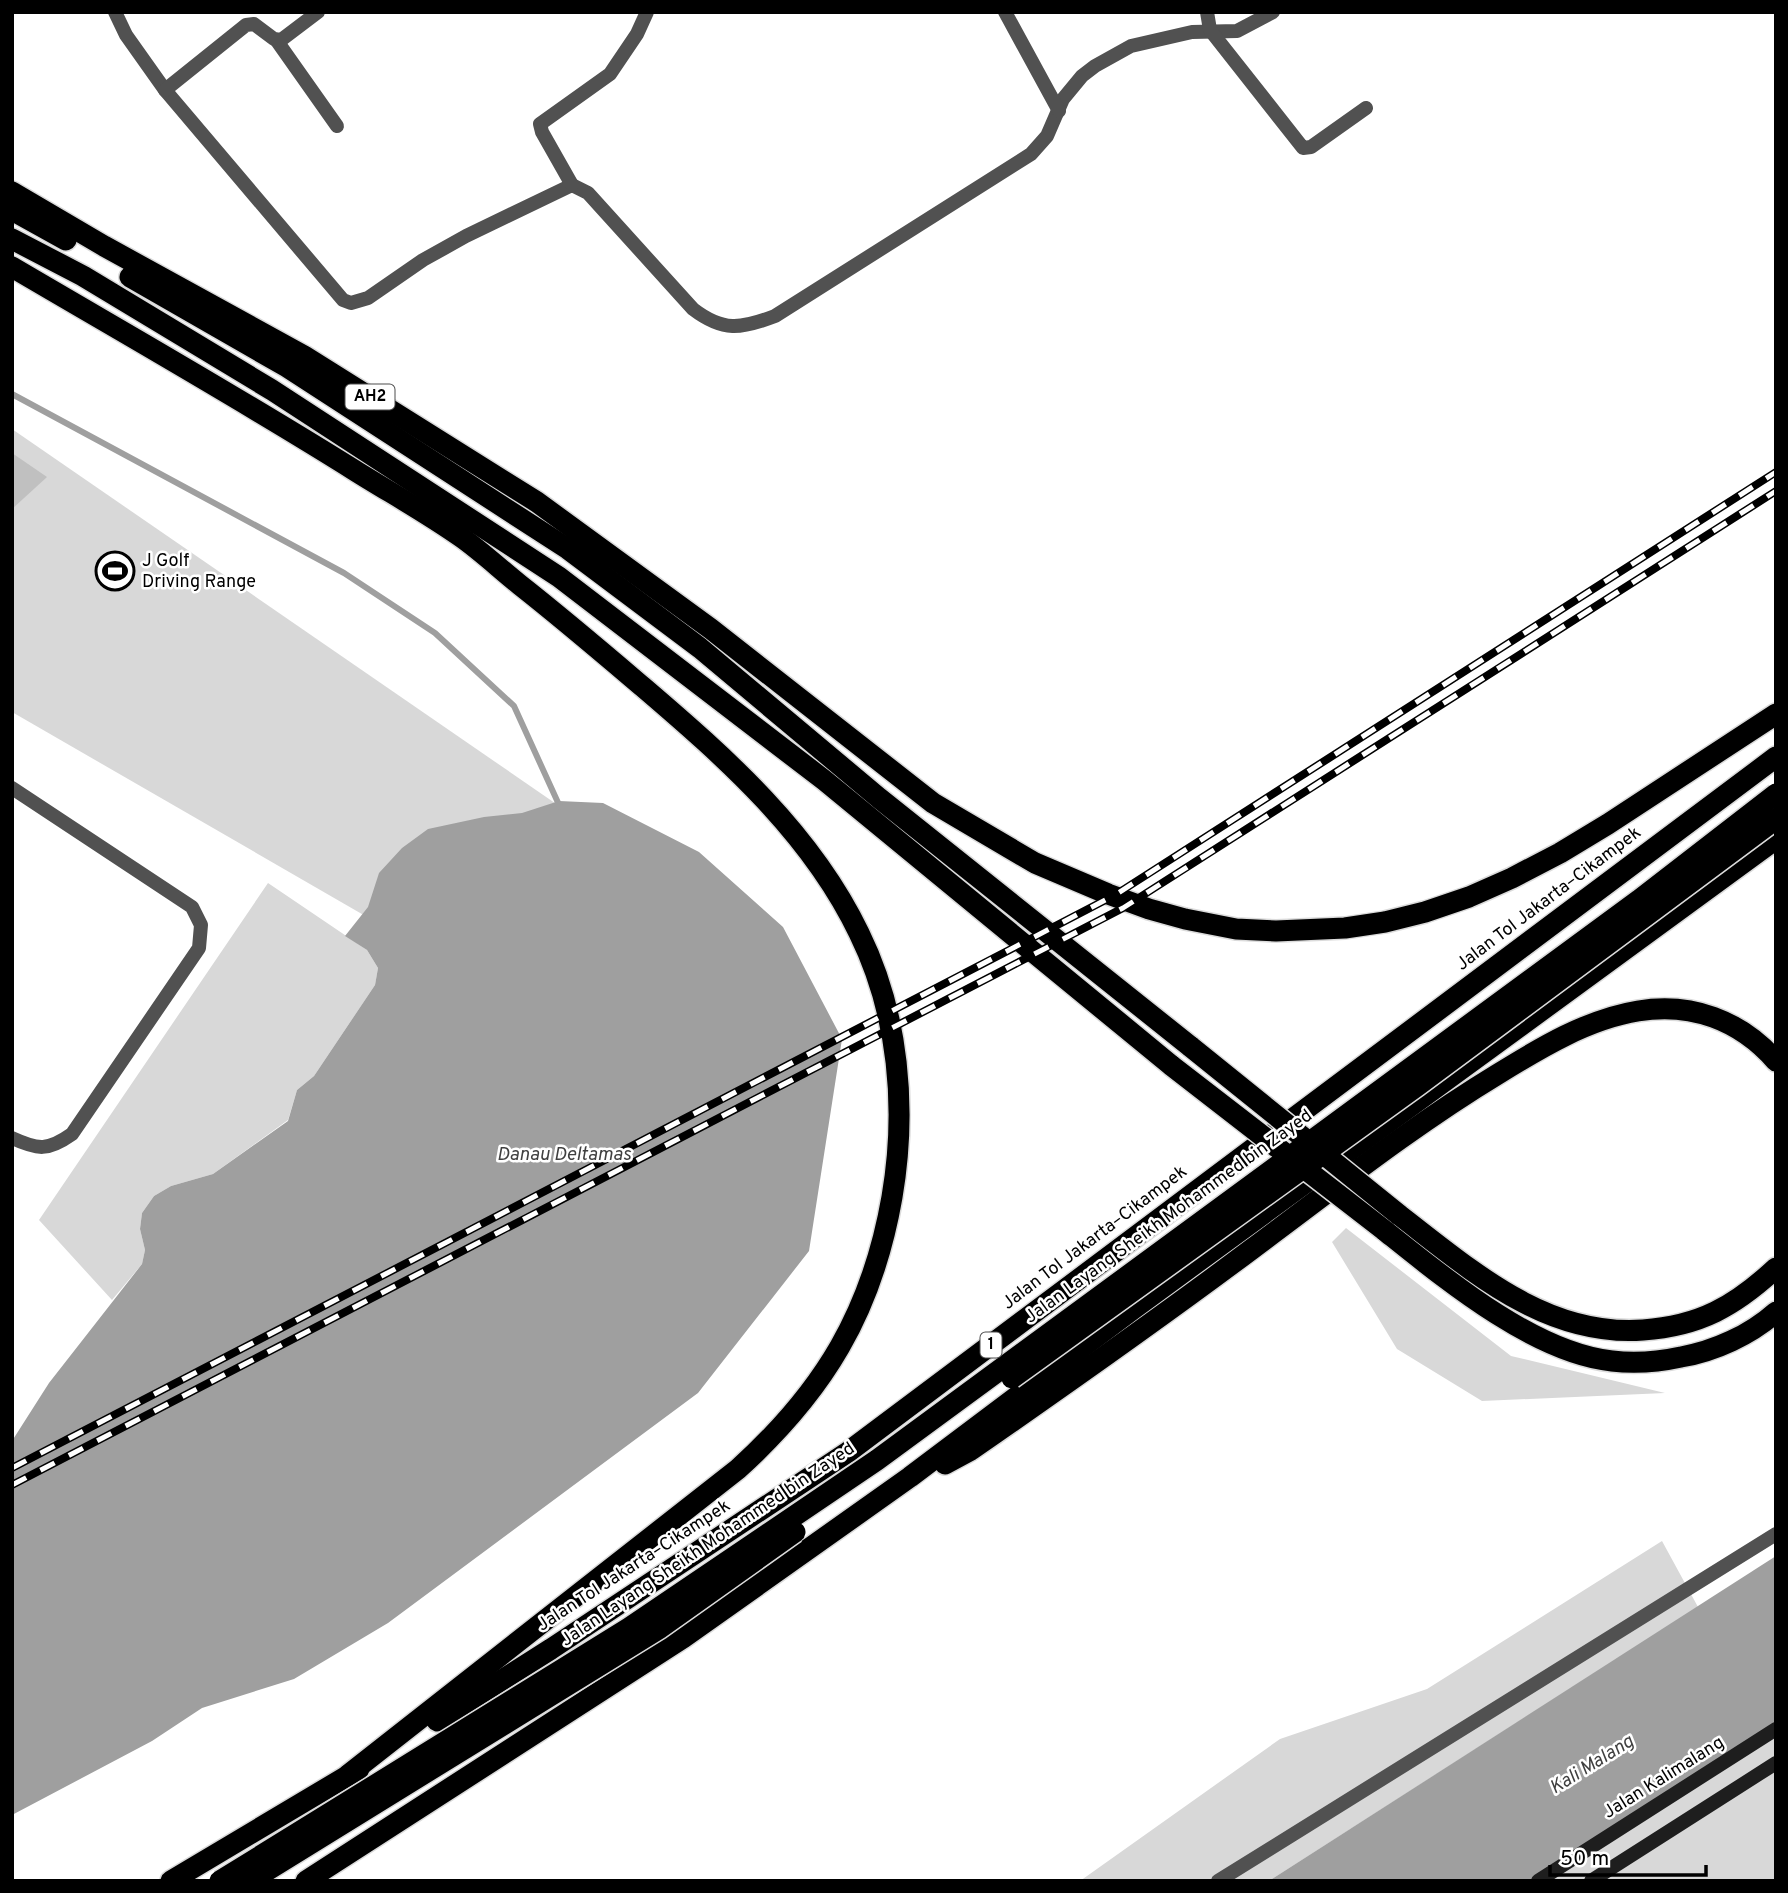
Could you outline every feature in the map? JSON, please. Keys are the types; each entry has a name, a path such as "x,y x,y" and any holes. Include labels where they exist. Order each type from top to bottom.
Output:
{"highway":[{"name":"AH2","path":"12,191 104,247 304,356 537,502 705,639"},
{"name":"AH2","path":"12,210 287,367 705,639"},
{"path":"12,239 83,276 272,390 559,577 824,780 1172,1066 1391,1222 1511,1296 1566,1322 1596,1329 1661,1329 1712,1315 1754,1288 1776,1268"},
{"path":"12,267 271,418 462,537 690,727 760,794 821,868 852,919 870,957 892,1035 898,1074 899,1137 896,1173 884,1242 860,1307 827,1372 812,1393 781,1429 738,1469 348,1775"},
{"path":"705,639 933,803 1025,857 1065,877 1149,909 1236,929 1309,931 1345,928 1399,919 1469,897 1560,853 1776,714"},
{"path":"705,639 879,798 1191,1047 1391,1222 1441,1275 1522,1328 1585,1356 1611,1361 1661,1361 1697,1354 1740,1337 1776,1312"},
{"name":"Jalan Tol Jakarta–Cikampek","path":"171,1881 551,1649 848,1452 1776,757"},
{"name":"Jalan Layang Sheikh Mohammed bin Zayed","path":"220,1881 629,1628 877,1460 1639,900 1776,794"},
{"name":"Jalan Layang Sheikh Mohammed bin Zayed","path":"250,1881 660,1628 1406,1094 1776,819"},
{"path":"306,1881 683,1638 910,1477 1133,1309 1776,839"},
{"path":"910,1477 939,1467 971,1450 1151,1325 1438,1111 1564,1037 1617,1016 1639,1011 1679,1009 1709,1015 1741,1030 1776,1060"}],"main road":[{"name":"Jalan Kalimalang","path":"1538,1881 1776,1729"},
{"path":"1591,1881 1776,1763"}],"street":[{"path":"115,12 126,35 165,90 337,295 351,303 368,298 423,260 466,236 572,185"},
{"path":"277,41 285,38 318,12"},
{"path":"647,12 637,34 610,74 540,124 542,132 572,185 588,193 699,313 720,325 733,327 754,324 775,316 1031,154 1047,136 1063,99 1082,76 1095,66 1131,46 1210,30 1237,31 1273,12"},
{"path":"1005,12 1059,111"},
{"path":"1207,12 1210,30 1303,148 1311,147 1366,108"},
{"path":"165,90 246,26 254,24 277,41 337,126"},
{"path":"12,788 192,907 201,925 199,948 72,1134 56,1146 36,1148 12,1138"},
{"path":"1218,1881 1776,1534"}],"shaded area":[{"name":"J Golf Driving Range","path":"12,429 581,821 471,977 12,712"},
{"path":"268,883 367,950 378,968 375,985 314,1076 297,1090 288,1120 213,1174 171,1186 154,1196 142,1213 140,1229 145,1250 142,1264 112,1300 39,1220"},
{"path":"1346,1228 1511,1356 1665,1393 1482,1401 1397,1349 1332,1242"},
{"path":"1662,1541 1698,1607 1269,1881 1080,1881 1280,1739 1427,1689"},
{"path":"1776,1734 1776,1881 1541,1881"}],"water":[{"name":"Danau Deltamas","path":"559,801 603,803 699,852 783,927 842,1039 809,1251 698,1393 388,1623 294,1679 202,1708 152,1741 12,1815 12,1441 49,1383 142,1264 145,1250 140,1229 142,1213 154,1196 171,1186 213,1174 288,1121 297,1090 314,1076 375,985 378,968 367,950 345,936 368,907 379,873 402,848 428,829 484,817 522,813"},
{"name":"Kali Malang","path":"1776,1556 1776,1730 1538,1881 1269,1881"}],"building":[{"path":"12,453 47,477 12,509"}],"waterway":[{"path":"12,394 344,573 435,633 514,706 560,807"}],"railway":[{"path":"12,1468 1115,895 1776,472"},
{"path":"12,1485 1123,908 1776,491"}],"place":[{"name":"J Golf Driving Range","path":"115,571"}]}
